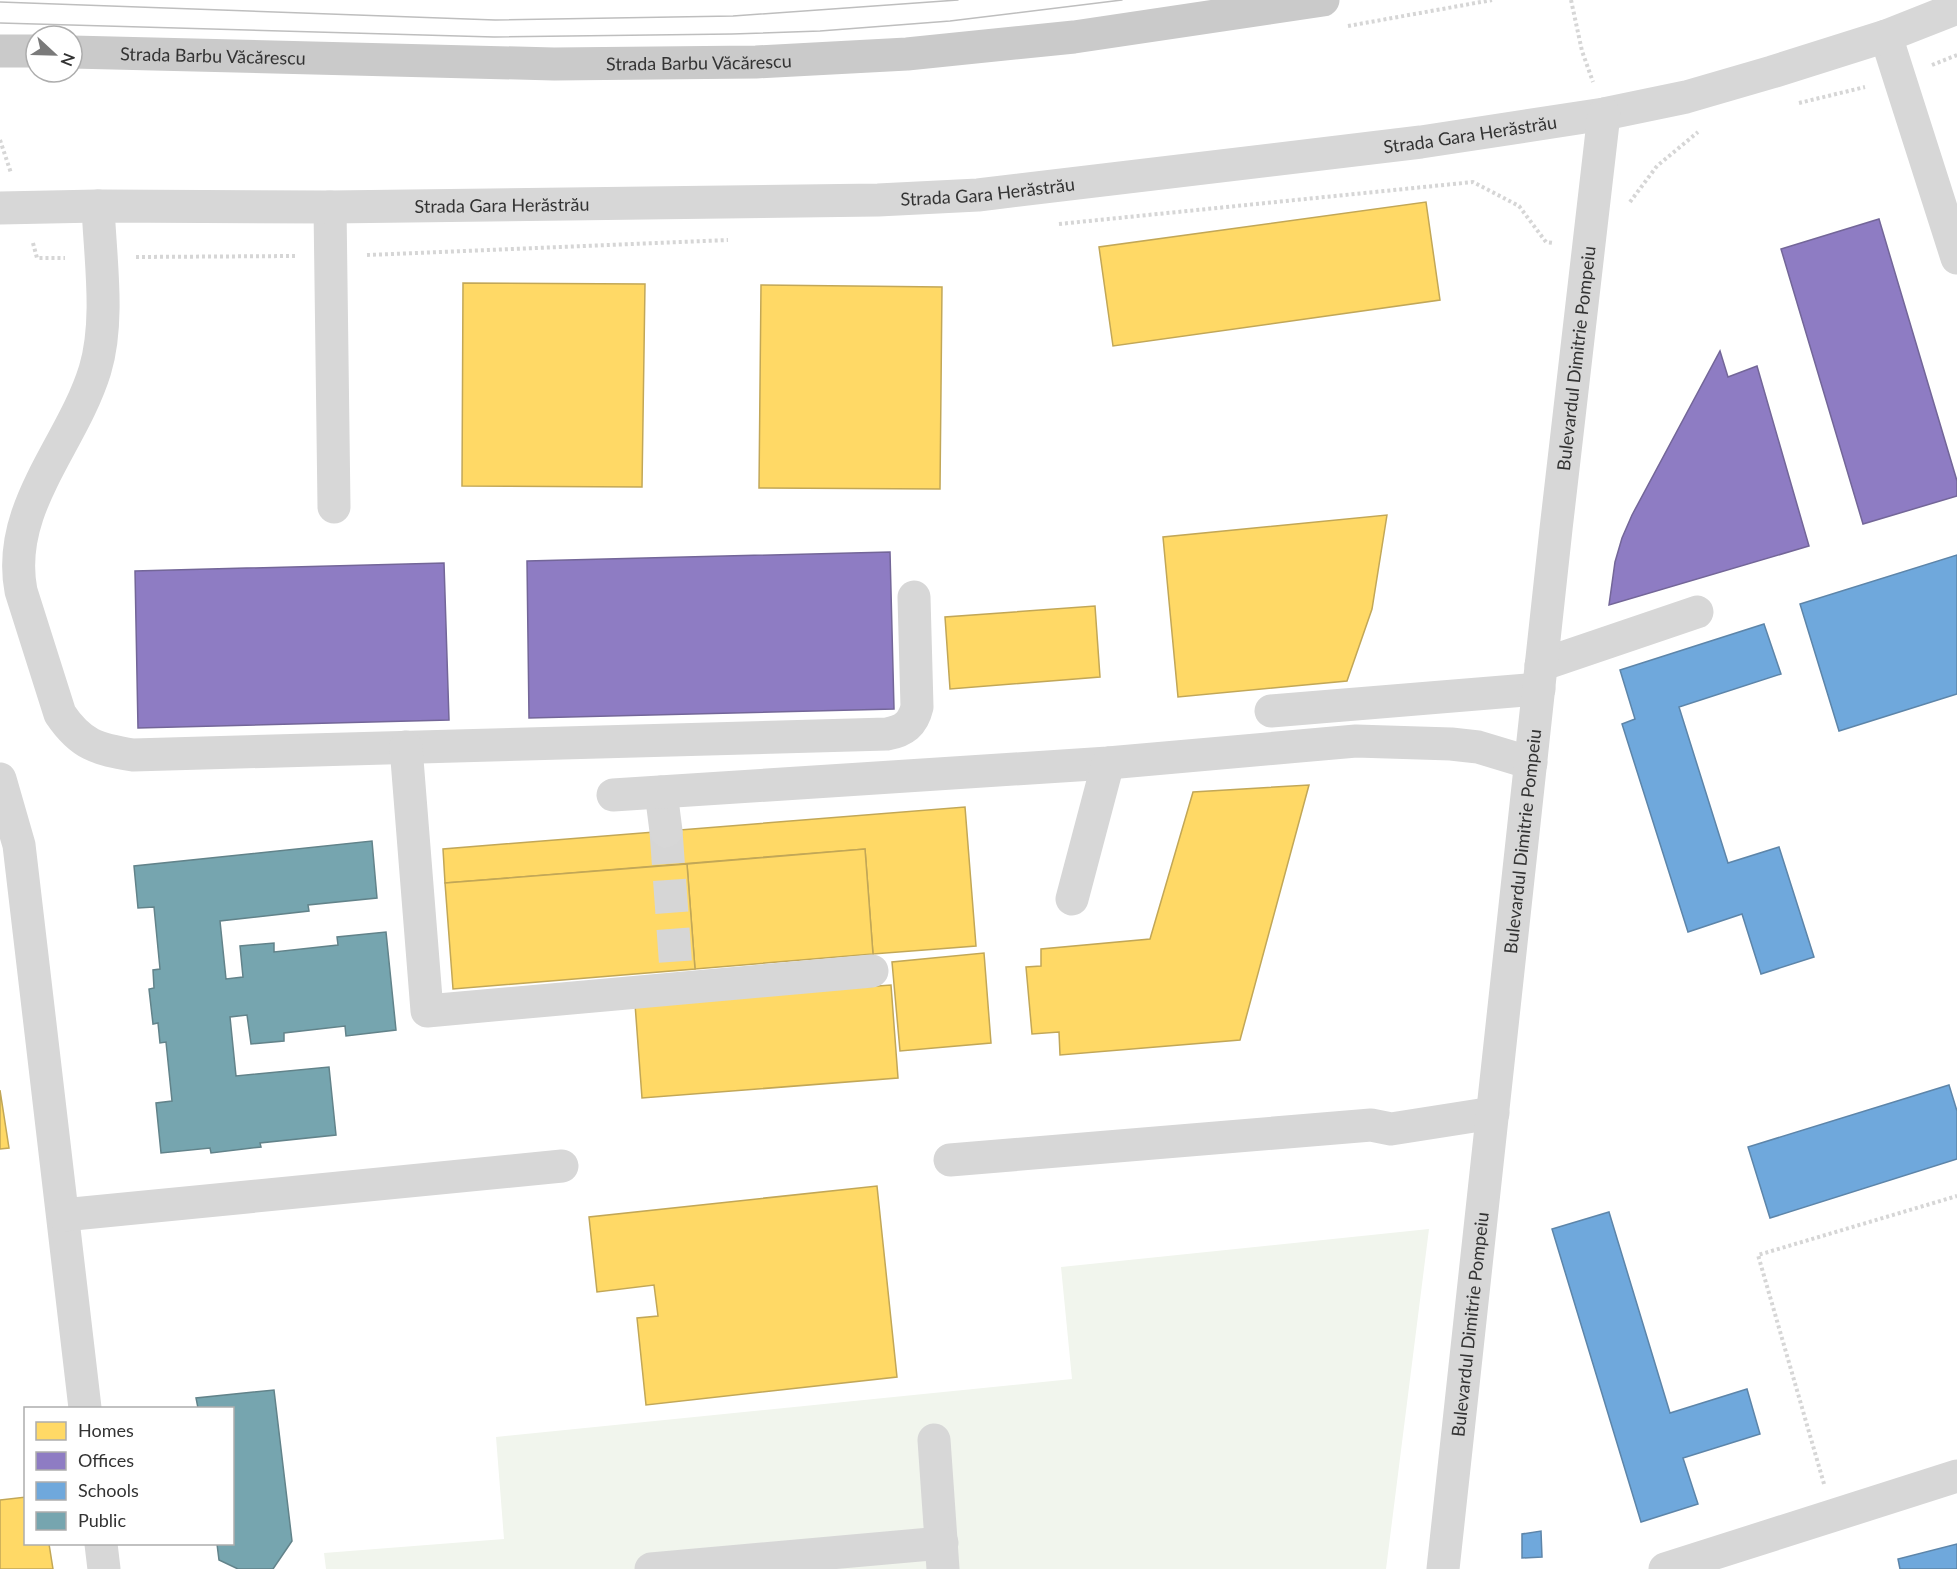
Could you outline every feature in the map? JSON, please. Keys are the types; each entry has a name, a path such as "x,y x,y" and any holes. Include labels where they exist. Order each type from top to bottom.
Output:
{"main road":[{"name":"Strada Barbu Văcărescu","path":"84,52 554,64 756,62 907,54 1074,37 1323,0"},
{"path":"0,51 24,51"}],"street":[{"name":"Strada Gara Herăstrău","path":"0,208 330,207 878,200 978,195 1421,142 1604,114 1686,96 1772,72 1886,36 1957,8"},
{"path":"1886,36 1957,258"},
{"name":"Bulevardul Dimitrie Pompeiu","path":"1443,1569 1604,114"},
{"path":"98,206 103,321 96,369 86,395 32,501 10,530 21,591 60,714 71,730 88,743 108,751 133,755 887,734 908,727 915,717 917,707 914,597"},
{"path":"330,207 334,507"},
{"path":"1271,711 1540,677 1697,612"},
{"path":"613,795 1107,763 1356,741 1478,747 1531,763"},
{"path":"406,747 427,1011 676,980 872,971"},
{"path":"1072,899 1107,763"},
{"path":"0,779 19,845 85,1407"},
{"path":"661,792 666,831"},
{"path":"950,1160 1371,1125 1391,1129 1493,1113"},
{"path":"63,1215 562,1166"},
{"path":"651,1569 943,1556 934,1440"},
{"path":"1665,1569 1957,1476"},
{"path":"101,1545 104,1569"}],"path":[{"path":"1571,0 1582,51"},
{"path":"1833,1516 1758,1255 1957,1196"}],"shaded area":[{"path":"1429,1229 1386,1569 326,1569 324,1553 504,1539 496,1437 1072,1379 1061,1267"}],"building: Homes":[{"path":"1426,202 1440,300 1113,346 1099,247"},
{"path":"463,283 645,284 642,487 462,486"},
{"path":"761,285 942,287 940,489 759,488"},
{"path":"1387,515 1372,609 1347,681 1178,697 1163,537"},
{"path":"1095,606 1100,677 950,689 945,617"},
{"path":"1309,785 1240,1040 1060,1055 1059,1032 1032,1034 1026,967 1041,966 1041,949 1150,939 1193,792"},
{"path":"965,807 976,946 873,954 865,849 445,883 443,849"},
{"path":"865,849 873,954 695,969 687,864"},
{"path":"687,864 695,969 453,989 445,883"},
{"path":"984,953 991,1043 900,1051 892,962"},
{"path":"891,985 898,1078 642,1098 635,1004"},
{"path":"0,1090 9,1148 0,1149"},
{"path":"877,1186 897,1377 646,1405 637,1318 658,1316 654,1285 597,1292 589,1217"},
{"path":"24,1497 24,1545 49,1545 53,1569 0,1569 0,1500"}],"building: Offices":[{"path":"1879,219 1957,481 1957,496 1863,524 1781,249"},
{"path":"1720,351 1728,377 1757,366 1809,546 1609,605 1615,562 1632,515"},
{"path":"890,552 894,709 529,718 527,561"},
{"path":"444,563 449,720 138,728 135,571"}],"building: Schools":[{"path":"1957,555 1957,694 1839,731 1800,604"},
{"path":"1764,624 1781,674 1679,707 1728,863 1779,847 1814,957 1761,974 1742,914 1688,932 1622,724 1635,719 1620,670"},
{"path":"1949,1085 1957,1111 1957,1159 1770,1218 1748,1147"},
{"path":"1609,1212 1670,1413 1747,1389 1760,1434 1683,1458 1698,1504 1641,1522 1552,1229"},
{"path":"1541,1531 1542,1557 1522,1558 1522,1534"},
{"path":"1957,1544 1957,1569 1900,1569 1898,1559"}],"building: Public":[{"path":"372,841 377,898 308,905 309,911 220,921 226,979 243,977 240,946 274,943 274,952 338,945 337,937 386,932 396,1030 346,1036 345,1026 284,1033 284,1041 251,1044 247,1015 230,1017 236,1076 329,1067 336,1135 260,1143 261,1147 211,1153 210,1148 161,1153 156,1103 172,1101 166,1042 160,1043 158,1023 153,1024 149,989 154,988 153,970 160,969 154,907 138,908 134,866"},
{"path":"274,1390 292,1541 273,1569 238,1569 219,1560 217,1545 234,1545 234,1407 198,1407 196,1398"}],"tunnel":[{"path":"666,831 676,970"}],"tram line":[{"path":"0,2 495,20 733,16 958,0"},
{"path":"0,23 494,37 732,34 820,31 950,21 1122,0"}]}
